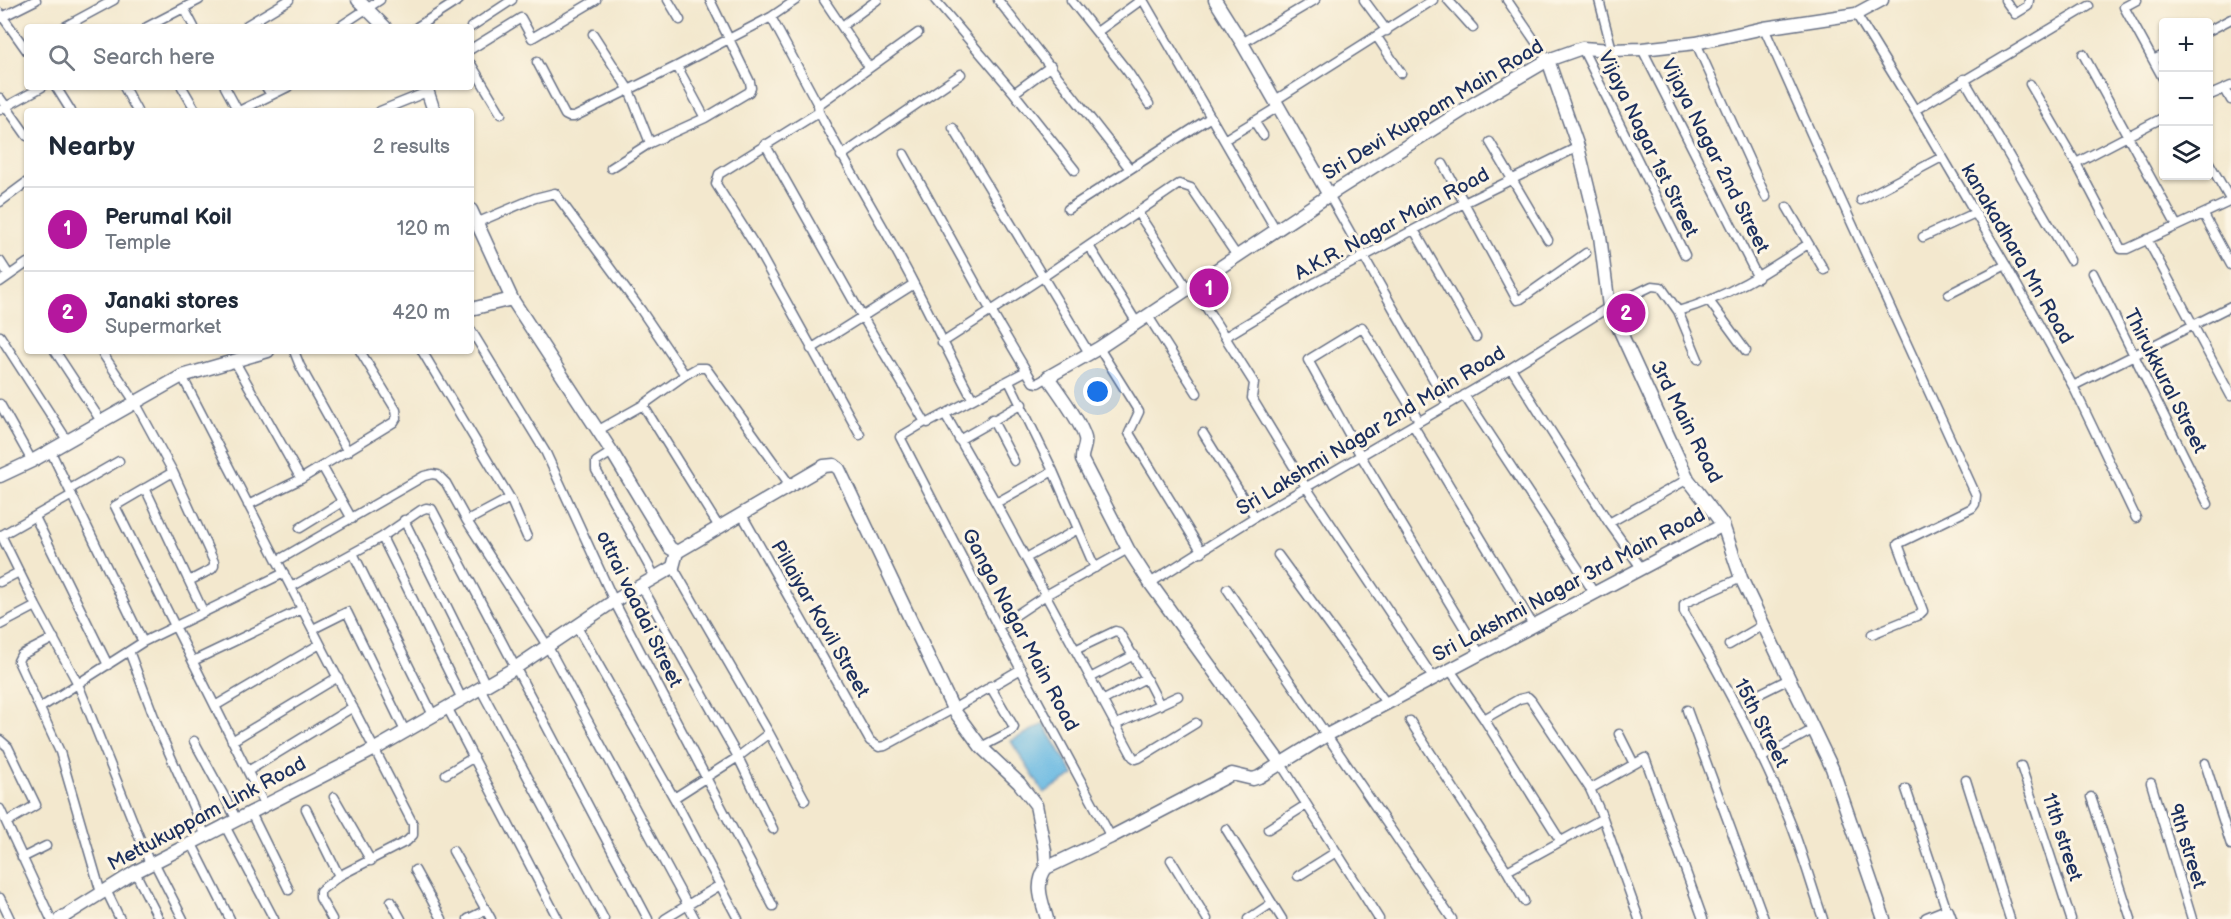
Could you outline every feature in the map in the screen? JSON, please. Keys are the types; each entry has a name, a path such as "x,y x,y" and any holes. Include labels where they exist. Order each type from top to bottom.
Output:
{"street":[{"path":"24,45 1,16 36,0"},
{"path":"70,24 114,0"},
{"path":"153,24 199,0"},
{"path":"249,24 290,0"},
{"path":"342,24 362,4 380,0"},
{"path":"422,24 459,0"},
{"path":"474,25 512,0"},
{"path":"474,47 521,18 532,38 596,0"},
{"path":"668,0 680,20"},
{"path":"611,168 650,143 705,118 744,96 751,88 710,0"},
{"path":"537,62 567,117 580,114 771,17 796,0"},
{"path":"824,0 869,67"},
{"path":"842,26 877,0"},
{"path":"935,0 1014,93 1075,170"},
{"path":"998,0 1130,169"},
{"path":"1071,0 1149,104"},
{"path":"1097,32 1142,0 1276,230"},
{"path":"1215,0 1448,405"},
{"path":"1242,44 1315,0"},
{"path":"1364,0 1387,31"},
{"path":"1224,140 1433,0"},
{"path":"1448,0 1473,28"},
{"path":"1507,0 1548,60"},
{"path":"1599,0 1612,51"},
{"name":"Sri Devi Kuppam Main Road","path":"1048,377 1094,351 1329,195 1473,104 1548,60 1582,48 1612,51 1696,43 1764,28 1856,14 1882,0"},
{"path":"2005,0 2015,14 2030,4 2028,0"},
{"path":"2137,0 2124,7 2159,72"},
{"path":"362,4 383,24"},
{"path":"1915,110 2088,6"},
{"path":"184,8 192,24"},
{"name":"kanakadhara Mn Road","path":"1856,14 2006,265 2073,386 2136,518"},
{"path":"771,17 841,156 914,284 972,398"},
{"path":"2213,28 2231,19"},
{"path":"1764,28 1976,495 1972,508 1898,544 1923,611 1919,615 1872,634"},
{"path":"860,435 756,247 716,184 719,174 819,109 869,67 918,33"},
{"path":"592,34 629,90 650,143"},
{"path":"1377,37 1401,73"},
{"path":"1696,43 1766,197"},
{"name":"Vijaya Nagar 1st Street","path":"1582,48 1685,255"},
{"name":"Vijaya Nagar 2nd Street","path":"1642,49 1758,278"},
{"path":"2083,54 2176,226"},
{"path":"2153,60 2159,57"},
{"name":"3rd Main Road","path":"1548,60 1578,147 1600,236 1608,307 1688,479 1723,525 1740,578 1832,768 1884,919"},
{"path":"678,66 705,118"},
{"path":"1014,93 1051,66"},
{"path":"474,69 501,114"},
{"path":"841,156 961,74"},
{"path":"1964,79 2070,260"},
{"path":"2030,84 2076,163 2118,246 2124,250 2231,201 2213,170"},
{"path":"2213,94 2228,88 2231,100"},
{"path":"3,108 36,90"},
{"path":"58,90 69,108"},
{"path":"126,90 134,108"},
{"path":"184,90 194,108"},
{"path":"227,90 236,108"},
{"path":"386,108 425,90"},
{"path":"427,90 433,108"},
{"path":"243,108 269,91"},
{"path":"0,98 3,108 24,132"},
{"path":"1068,209 1211,117"},
{"path":"2076,163 2159,119"},
{"path":"1254,121 1263,135"},
{"path":"953,128 1043,277 1139,412 1129,434 1202,552"},
{"path":"1490,142 1548,240"},
{"path":"765,144 925,422 928,423 1026,371"},
{"name":"A.K.R. Nagar Main Road","path":"1225,337 1316,282 1464,203 1578,147"},
{"path":"904,154 1026,371 1034,383 1048,377 1082,431 1086,444 1082,460 1128,549 1149,583 1281,764 1379,919"},
{"path":"1861,200 1942,157"},
{"path":"1443,164 1517,300 1586,253"},
{"path":"0,202 24,184"},
{"path":"942,342 1043,277 1179,184 1187,186 1237,256"},
{"path":"476,222 535,198 555,193 641,310 685,375"},
{"path":"1787,207 1824,270"},
{"path":"1138,213 1225,337 1254,383 1252,398 1306,488 1434,679"},
{"path":"1923,237 1975,213"},
{"path":"2204,215 2231,265"},
{"path":"474,217 512,299 612,452 670,548 676,552"},
{"path":"1414,230 1476,338"},
{"path":"2147,239 2231,396"},
{"path":"1698,359 1678,311 1710,302 1758,278 1808,243"},
{"path":"1089,246 1197,393"},
{"path":"0,261 9,275"},
{"path":"0,282 24,265"},
{"path":"1949,294 2006,265"},
{"name":"Thirukkural Street","path":"2092,273 2208,504"},
{"path":"811,349 914,284"},
{"name":"Sri Lakshmi Nagar 2nd Main Road","path":"1149,583 1255,517 1511,368 1608,307 1655,285 1661,287 1678,311"},
{"path":"474,308 512,299"},
{"path":"1710,302 1746,351"},
{"path":"2073,386 2231,306"},
{"path":"1480,654 1361,456 1308,360 1362,327 1533,626"},
{"name":"ottrai vaadai Street","path":"474,335 546,453 614,601 773,906"},
{"path":"0,336 67,440"},
{"path":"57,354 101,421"},
{"path":"103,354 135,402 173,472 214,566 189,581"},
{"path":"0,476 32,461 182,376 257,354"},
{"path":"295,354 348,452"},
{"path":"248,505 301,479 394,422 397,417 396,410 362,354"},
{"path":"424,354 510,498 527,537"},
{"path":"234,360 301,479"},
{"path":"597,431 643,405 697,368 706,368 790,485"},
{"path":"1511,368 1609,524 1642,569"},
{"path":"182,376 413,824 414,831 407,841 339,876 320,891 319,894 332,919"},
{"path":"1010,381 1053,471 1095,568"},
{"path":"1464,395 1595,594"},
{"path":"0,404 32,461"},
{"path":"959,440 992,419 1022,404"},
{"path":"643,405 719,527"},
{"path":"945,414 996,503 1115,725 1136,759 1196,723"},
{"path":"992,419 1014,461"},
{"name":"Ganga Nagar Main Road","path":"925,422 900,437 998,627 1112,837"},
{"path":"1203,433 1255,517"},
{"path":"50,450 143,642"},
{"path":"612,452 596,462 596,470 655,577"},
{"path":"119,461 35,517 1,536 78,684 152,863 183,919"},
{"path":"805,800 673,567 676,552 824,466 834,465 839,469 953,710 981,747 1019,783 1036,805 1046,868 1040,877 1039,888 1047,919"},
{"path":"322,466 352,519"},
{"path":"996,503 1053,471"},
{"path":"173,472 115,506 264,804"},
{"path":"277,561 432,474 438,475 446,483 467,521 548,647 695,919"},
{"path":"1609,524 1688,479"},
{"path":"145,488 203,611"},
{"path":"467,521 510,498"},
{"path":"300,528 342,502"},
{"path":"291,587 382,537 421,510 432,509 648,919"},
{"name":"Pillaiyar Kovil Street","path":"741,513 870,741 879,747 885,746 953,710"},
{"path":"35,517 108,665"},
{"path":"404,520 483,686 604,919"},
{"name":"Sri Lakshmi Nagar 3rd Main Road","path":"1046,868 1112,837 1232,774 1253,779 1327,735 1723,525"},
{"path":"1026,558 1078,529"},
{"path":"382,537 462,699"},
{"path":"998,627 1046,595 1128,549"},
{"path":"353,553 433,715"},
{"path":"1278,555 1387,704"},
{"name":"Mettukuppam Link Road","path":"66,917 135,872 224,824 375,749 462,699 548,647 614,601 673,567"},
{"path":"0,582 19,572"},
{"path":"40,708 143,642 284,573"},
{"name":"15th Street","path":"1740,578 1689,601 1684,604 1683,608 1761,758 1791,825 1823,919"},
{"path":"641,585 738,757 773,829"},
{"path":"1227,589 1452,919"},
{"path":"0,625 36,606"},
{"path":"193,661 302,609"},
{"path":"313,629 347,612 405,731"},
{"path":"1729,645 1763,626"},
{"path":"577,627 674,798 738,919"},
{"path":"1075,650 1117,631 1134,655 1160,705"},
{"path":"54,639 21,655 19,659 60,752 104,891 120,919"},
{"path":"215,706 320,644"},
{"path":"129,651 159,730 205,834"},
{"path":"1090,678 1134,655"},
{"path":"953,710 1021,669"},
{"path":"1450,670 1484,719 1560,840"},
{"path":"232,741 338,677"},
{"path":"1102,701 1146,678"},
{"path":"1756,695 1789,679"},
{"path":"981,747 1014,728 990,687"},
{"path":"1115,725 1178,696"},
{"path":"1484,719 1519,699 1528,697 1590,789 1603,818 1637,918"},
{"path":"248,771 353,707"},
{"path":"447,707 558,919"},
{"path":"1687,710 1764,919"},
{"path":"1410,721 1507,870 1524,901"},
{"path":"1761,758 1814,729"},
{"path":"674,798 769,734"},
{"path":"1618,734 1634,764"},
{"path":"0,740 8,747 36,805 7,822"},
{"path":"194,741 236,818"},
{"path":"446,774 474,758"},
{"path":"1590,789 1645,758 1703,919"},
{"path":"2205,763 2231,845"},
{"name":"11th street","path":"2021,766 2071,919"},
{"path":"1966,780 2010,919"},
{"name":"9th street","path":"2151,783 2192,919"},
{"path":"1906,789 1949,915 1927,919"},
{"path":"333,797 371,861"},
{"path":"2091,797 2131,919"},
{"path":"1268,829 1306,805"},
{"path":"0,809 51,919"},
{"path":"306,809 339,876"},
{"path":"250,811 289,890"},
{"path":"1507,870 1603,818"},
{"path":"224,824 274,919"},
{"path":"1226,829 1282,919"},
{"path":"191,842 230,919"},
{"path":"22,858 46,846"},
{"path":"453,851 491,919"},
{"path":"1298,876 1336,852"},
{"path":"1171,860 1207,919"},
{"path":"415,870 442,919"},
{"path":"135,872 159,919"},
{"path":"666,919 720,885"},
{"path":"0,898 10,919"},
{"path":"391,901 401,919"},
{"path":"1248,919 1272,903"},
{"path":"468,919 486,910"}],"water":[{"path":"1044,724 1074,775 1044,793 1011,741"}],"place":[{"name":"Perumal Koil","path":"1209,288"},
{"name":"Janaki stores","path":"1626,313"}]}
